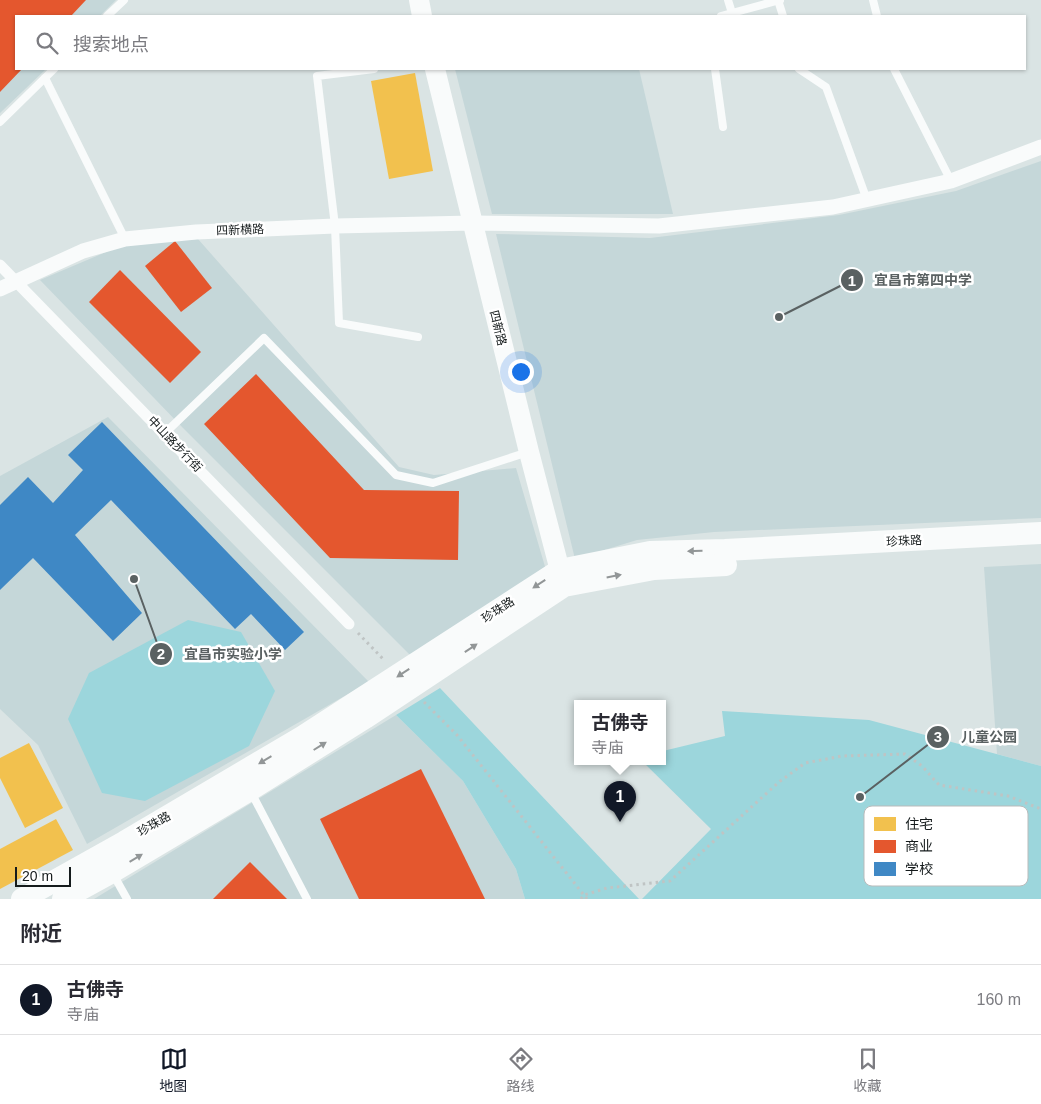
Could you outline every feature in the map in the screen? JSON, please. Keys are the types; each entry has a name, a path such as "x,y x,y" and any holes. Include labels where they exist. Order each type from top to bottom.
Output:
{"main road":[{"name":"珍珠路","path":"22,899 124,842 302,737 562,578 650,552 725,550 1041,533"},
{"name":"珍珠路","path":"63,899 250,790 365,718 562,578 654,568 1041,548"}],"street":[{"path":"418,0 422,15"},
{"name":"四新路","path":"435,70 529,452 562,578"},
{"name":"四新横路","path":"0,289 84,251 125,238 196,232 335,226 473,223 659,226 833,207 867,200 951,181 1041,147"},
{"name":"中山路步行街","path":"0,265 349,624"}],"lane":[{"path":"108,15 124,0"},
{"path":"728,0 732,13"},
{"path":"725,15 779,0 783,15"},
{"path":"873,0 878,15"},
{"path":"0,122 53,70"},
{"path":"366,70 317,76 335,226 338,323 418,337"},
{"path":"715,70 723,127"},
{"path":"800,70 826,87 867,200"},
{"path":"895,70 951,181"},
{"path":"45,78 125,238"},
{"path":"164,434 264,338 396,475 434,483 529,452"},
{"path":"250,790 307,899"},
{"path":"112,872 127,899"}],"path":[{"path":"349,624 374,649"},
{"path":"430,708 457,736 585,897"},
{"path":"580,899 607,888 670,881 779,782 805,763 823,759 842,756 905,754 922,766 939,785 1008,796 1041,810"}],"shaded area":[{"path":"0,0 116,0 101,15 15,15 15,70 45,70 0,113"},
{"path":"455,70 639,70 673,214 492,214"},
{"path":"1041,161 1041,518 714,532 637,540 575,559 496,234 650,238 839,215 956,191"},
{"path":"198,239 399,467 434,475 516,468 546,570 412,657 183,428 40,280 125,244"},
{"path":"108,417 369,682 87,844 38,745 0,709 0,476"},
{"path":"1041,564 1041,766 997,754 984,567"},
{"path":"188,620 241,632 275,691 249,746 145,801 102,793 68,719 89,673"},
{"path":"440,688 639,899 525,899 516,869 463,781 396,715"},
{"path":"722,711 869,720 1041,766 1041,899 642,899 711,829 646,765 666,765 666,750 725,736"},
{"path":"396,715 463,781 516,869 525,899 94,899"}],"building: 住宅":[{"path":"415,73 433,171 389,179 371,81"},
{"path":"29,743 63,808 25,828 0,778 0,758"},
{"path":"56,819 73,850 0,889 0,849"}],"building: 商业":[{"path":"0,0 86,0 72,15 15,15 15,70 21,70 0,92"},
{"path":"175,241 212,288 181,312 145,266"},
{"path":"120,270 201,352 170,383 89,302"},
{"path":"256,374 364,490 459,491 458,560 330,558 204,424"},
{"path":"421,769 485,899 359,899 320,819"},
{"path":"250,862 287,899 213,899"}],"building: 学校":[{"path":"102,422 304,632 285,650 251,614 235,629 111,500 75,535 142,613 113,641 33,558 0,590 0,505 28,477 53,503 83,470 68,455"}],"place":[{"name":"宜昌市第四中学","path":"779,317"},
{"name":"宜昌市实验小学","path":"134,579"},
{"name":"儿童公园","path":"860,797"},
{"name":"古佛寺","path":"620,822"}]}
